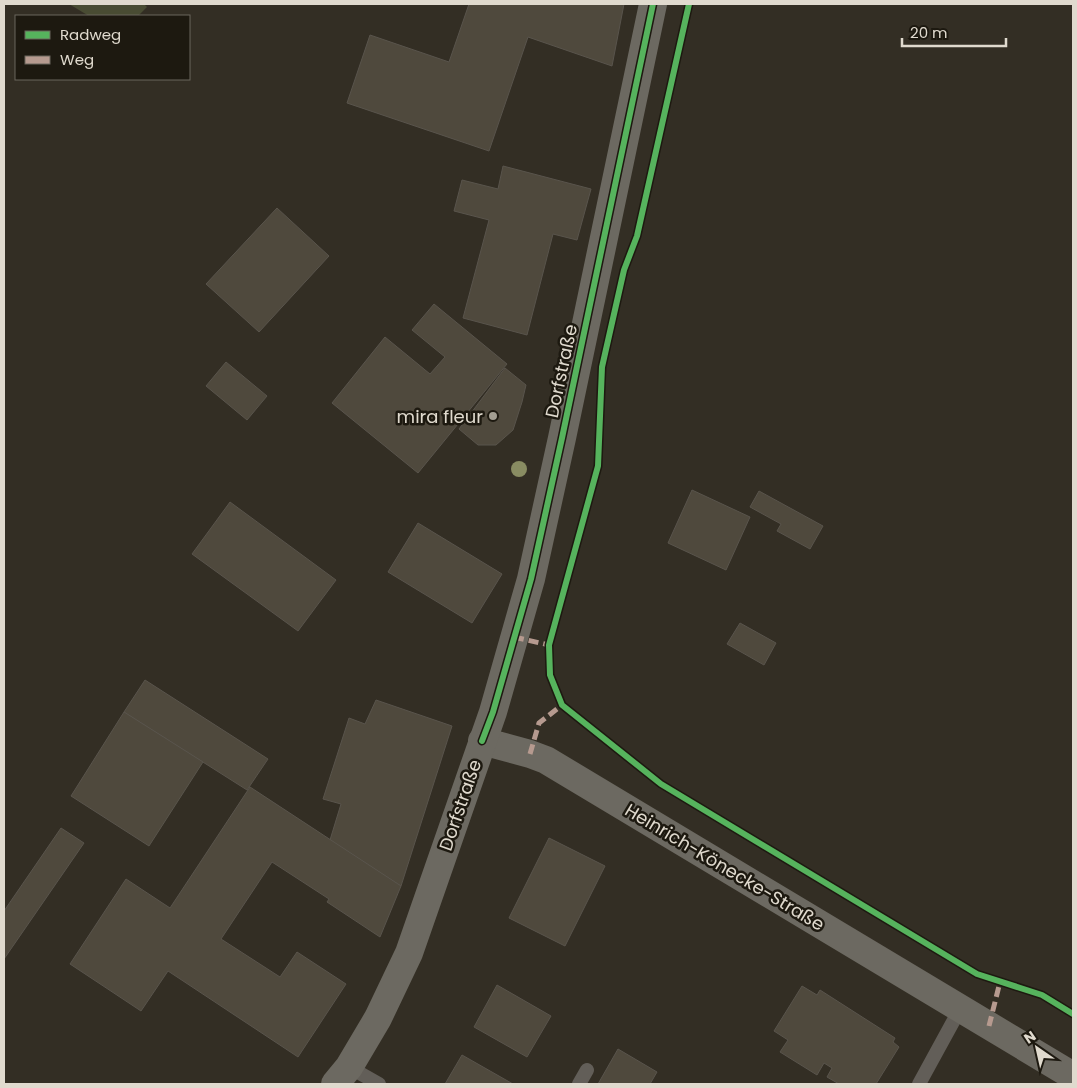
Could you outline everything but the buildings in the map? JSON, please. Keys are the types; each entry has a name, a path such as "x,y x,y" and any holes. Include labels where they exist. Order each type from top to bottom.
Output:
{"main road":[{"name":"Dorfstraße","path":"342,1076 378,1018 409,952 493,712 531,579 653,4"},
{"name":"Heinrich-Könecke-Straße","path":"482,741 546,760 1073,1076"}],"lane":[{"path":"919,1084 960,1009"},
{"path":"579,1084 587,1070"},
{"name":"Dorfstraße","path":"342,1076 379,1084"}],"green space":[{"path":"69,4 144,4 147,7 139,15 87,15"}],"marked path":[{"path":"514,637 549,645"},
{"path":"530,754 539,723 562,705"},
{"path":"989,1026 1000,982"}],"cycle path":[{"path":"482,741 493,712 531,579 653,4"},
{"path":"689,4 637,236 624,270 602,367 598,466 549,645 550,675 562,705 661,784 977,974 1042,995 1073,1014"}],"place":[{"name":"mira fleur","path":"493,416"}]}
